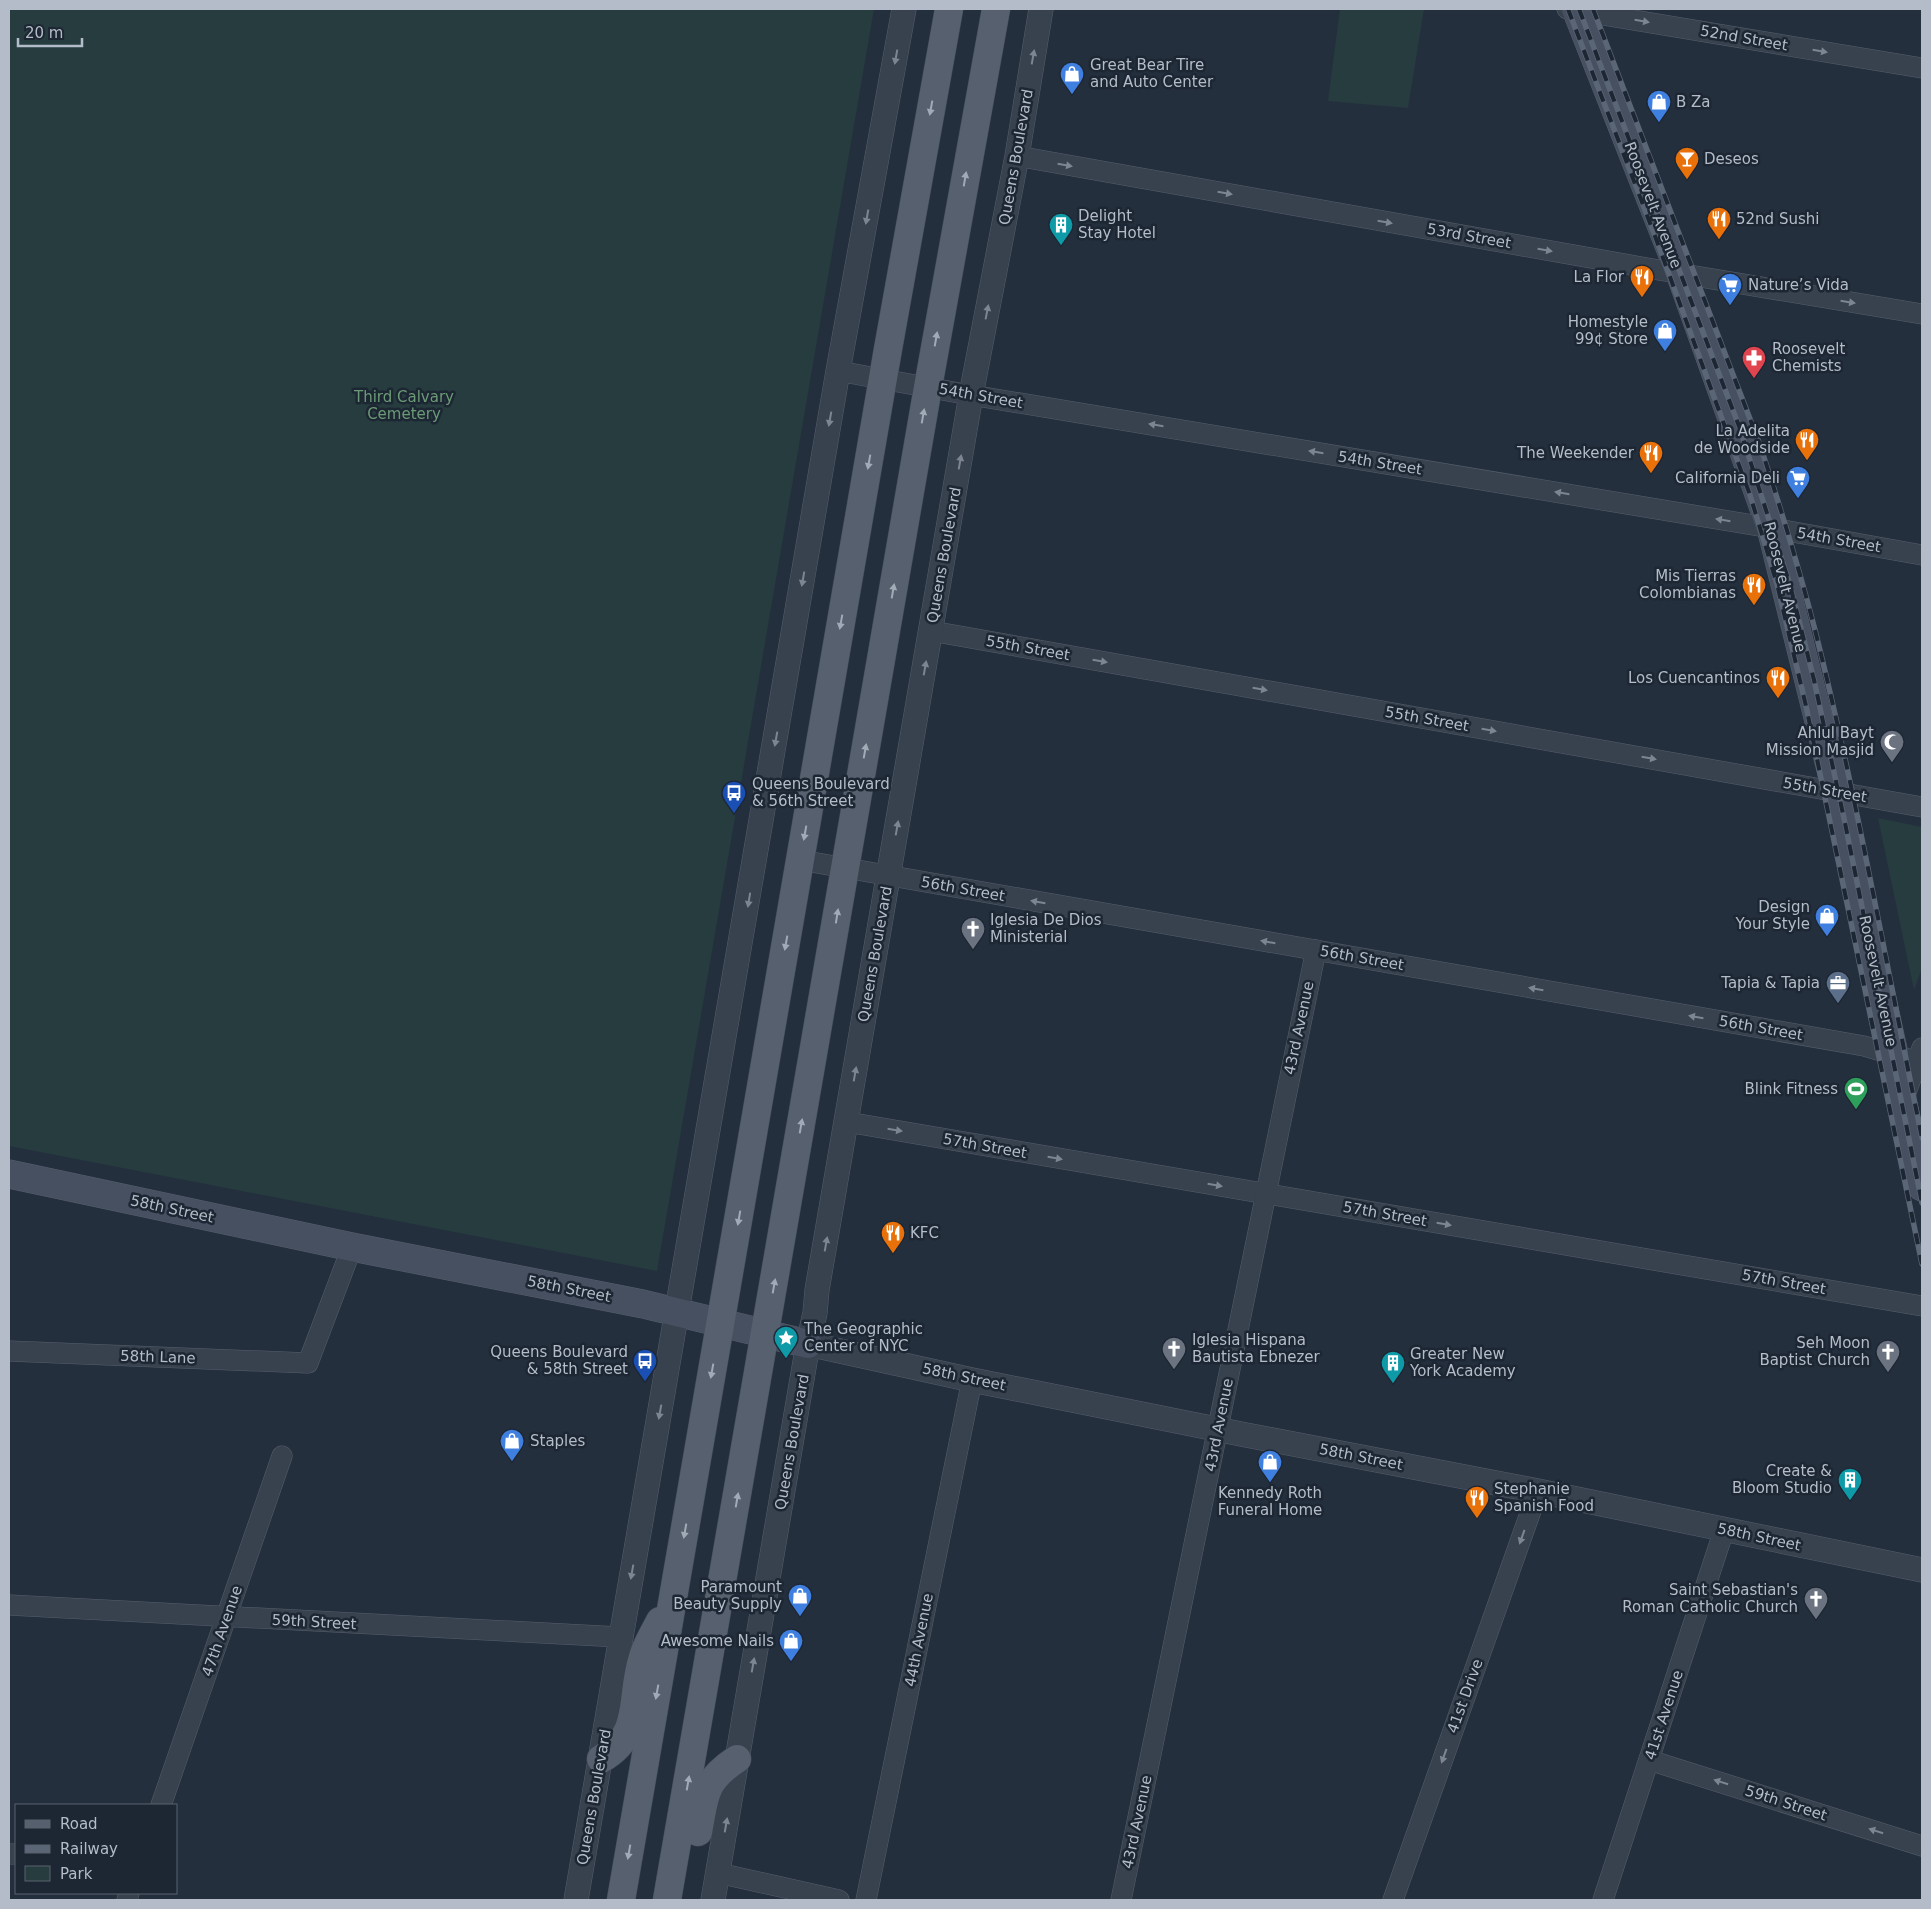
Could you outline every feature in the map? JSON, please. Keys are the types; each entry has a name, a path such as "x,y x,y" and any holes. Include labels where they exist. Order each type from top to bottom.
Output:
{"main road":[{"path":"621,1900 883,379 949,9"},
{"path":"667,1900 928,387 996,9"},
{"name":"Roosevelt Avenue","path":"1574,9 1680,273 1771,528 1836,790 1914,1057 1902,1101 1922,1187"},
{"name":"58th Street","path":"9,1174 352,1247 624,1300 808,1344"},
{"path":"601,1759 618,1747 628,1733 642,1659 675,1588"},
{"path":"678,1900 693,1864 708,1787 719,1772 737,1759"}],"street":[{"name":"Queens Boulevard","path":"576,1900 838,371 904,9"},
{"name":"Queens Boulevard","path":"713,1900 971,395 1017,156 1041,9"},
{"name":"52nd Street","path":"1574,9 1922,68"},
{"name":"53rd Street","path":"1017,156 1922,314"},
{"name":"54th Street","path":"838,371 1922,555"},
{"name":"55th Street","path":"931,631 1836,790 1922,807"},
{"name":"56th Street","path":"800,860 1864,1046 1914,1057"},
{"name":"43rd Avenue","path":"1121,1900 1316,950"},
{"name":"57th Street","path":"847,1122 1922,1306"},
{"name":"58th Lane","path":"9,1351 308,1363 352,1247"},
{"name":"58th Street","path":"808,1344 972,1380 1538,1491 1922,1570"},
{"name":"44th Avenue","path":"866,1900 972,1380"},
{"name":"47th Avenue","path":"161,1804 282,1456"},
{"name":"41st Drive","path":"1393,1900 1538,1491"},
{"name":"41st Avenue","path":"1603,1900 1724,1530"},
{"name":"59th Street","path":"9,1605 620,1637"},
{"name":"59th Street","path":"1649,1760 1922,1846"},
{"path":"718,1873 839,1900"}],"green space":[{"name":"Third Calvary Cemetery","path":"9,9 874,9 657,1271 9,1146"},
{"path":"1340,9 1424,9 1408,108 1328,101"},
{"path":"1878,818 1922,827 1922,968 1914,990"}],"railway":[{"path":"1568,9 1655,236 1750,495 1777,584 1806,706 1922,1264"},
{"path":"1579,9 1739,426 1790,585 1814,680 1845,823 1922,1203"},
{"path":"1593,9 1760,445 1796,560 1845,756 1922,1138"}],"place":[{"name":"Great Bear Tire and Auto Center","path":"1072,95"},
{"name":"B Za","path":"1659,123"},
{"name":"Deseos","path":"1687,180"},
{"name":"52nd Sushi","path":"1719,240"},
{"name":"Delight Stay Hotel","path":"1061,246"},
{"name":"La Flor","path":"1642,298"},
{"name":"Nature’s Vida","path":"1730,306"},
{"name":"Homestyle 99¢ Store","path":"1665,352"},
{"name":"Roosevelt Chemists","path":"1754,379"},
{"name":"La Adelita de Woodside","path":"1807,461"},
{"name":"The Weekender","path":"1651,474"},
{"name":"California Deli","path":"1798,499"},
{"name":"Mis Tierras Colombianas","path":"1754,606"},
{"name":"Los Cuencantinos","path":"1778,699"},
{"name":"Ahlul Bayt Mission Masjid","path":"1892,763"},
{"name":"Queens Boulevard & 56th Street","path":"734,814"},
{"name":"Design Your Style","path":"1827,937"},
{"name":"Iglesia De Dios Ministerial","path":"973,950"},
{"name":"Tapia & Tapia","path":"1838,1004"},
{"name":"Blink Fitness","path":"1856,1110"},
{"name":"KFC","path":"893,1254"},
{"name":"The Geographic Center of NYC","path":"786,1359"},
{"name":"Iglesia Hispana Bautista Ebnezer","path":"1174,1370"},
{"name":"Seh Moon Baptist Church","path":"1888,1373"},
{"name":"Queens Boulevard & 58th Street","path":"645,1382"},
{"name":"Greater New York Academy","path":"1393,1384"},
{"name":"Staples","path":"512,1462"},
{"name":"Kennedy Roth Funeral Home","path":"1270,1483"},
{"name":"Create & Bloom Studio","path":"1850,1501"},
{"name":"Stephanie Spanish Food","path":"1477,1519"},
{"name":"Paramount Beauty Supply","path":"800,1617"},
{"name":"Saint Sebastian's Roman Catholic Church","path":"1816,1620"},
{"name":"Awesome Nails","path":"791,1662"}]}
